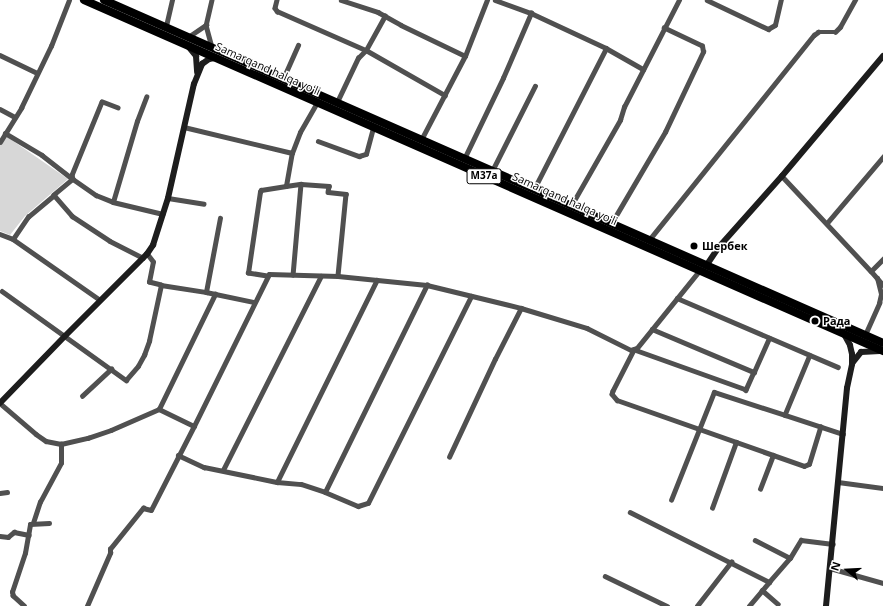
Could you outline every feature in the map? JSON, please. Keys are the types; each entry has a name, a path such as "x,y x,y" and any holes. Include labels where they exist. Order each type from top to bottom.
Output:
{"highway":[{"name":"Samarqand halqa yoʻli","path":"84,0 106,4 166,26 215,58 280,80 337,102 649,240 703,268"},
{"name":"Samarqand halqa yoʻli","path":"106,4 188,41 213,47 280,80 317,102 373,127 758,292 883,343"},
{"name":"Samarqand halqa yoʻli","path":"758,292 844,334 883,351"}],"street":[{"path":"0,142 15,117 37,73 69,0"},
{"path":"166,26 172,0"},
{"path":"212,0 206,25 213,47"},
{"path":"277,0 275,8 277,11 366,50 445,95"},
{"path":"341,0 362,6 465,56"},
{"path":"421,140 465,56 487,0"},
{"path":"495,0 531,14 606,48 643,69"},
{"path":"571,206 620,120 624,107 679,0"},
{"path":"707,0 768,29 775,25 781,0"},
{"path":"649,240 814,35 818,32 835,32 840,27 855,0"},
{"path":"464,159 503,78 531,14"},
{"path":"337,102 358,58 366,50 384,16"},
{"path":"206,25 188,41 196,56 198,64 197,75 168,198 156,240 145,256 100,300 0,404 36,434 46,440 61,444 88,438 111,430 159,409 215,294"},
{"path":"611,224 664,132 703,52 702,46 664,28"},
{"path":"280,80 298,45"},
{"path":"534,189 606,48"},
{"path":"0,56 37,73"},
{"path":"820,427 808,466 698,430 614,398 613,390 634,350 718,248 782,176 883,56"},
{"path":"197,75 202,64 215,58"},
{"path":"492,171 535,86"},
{"path":"113,202 146,97"},
{"path":"13,239 28,217 73,178 72,176 102,102 118,108"},
{"path":"286,186 292,153 300,132 317,102"},
{"path":"0,109 15,117"},
{"path":"184,127 292,153"},
{"path":"318,141 359,156 366,154 373,127"},
{"path":"5,133 42,154 96,195 113,202 163,214"},
{"path":"827,223 883,157"},
{"path":"782,176 883,285"},
{"path":"293,275 301,184"},
{"path":"338,276 346,194 328,192 328,186 301,184 261,190 248,273 267,276 269,274 338,276 427,285 521,308 587,328 628,350 634,350 746,390 769,338"},
{"path":"54,195 72,216 110,241 145,256 153,262 149,282 254,302"},
{"path":"168,198 204,204"},
{"path":"206,292 220,218"},
{"path":"0,234 13,239 100,300"},
{"path":"871,271 883,259"},
{"path":"87,606 110,553 110,549 143,508 151,510 194,426 267,276"},
{"path":"223,470 321,276"},
{"path":"865,335 879,303 881,294 877,278"},
{"path":"277,482 377,280"},
{"path":"2,291 126,380 138,366 149,341 160,285"},
{"path":"324,492 427,285"},
{"path":"178,455 204,467 277,482 301,484 358,506 368,503 471,296"},
{"path":"677,298 838,367"},
{"path":"449,457 521,308"},
{"path":"652,329 754,372"},
{"path":"826,606 847,388 852,364 850,345 844,334"},
{"path":"852,364 861,352 883,351"},
{"path":"785,415 810,355"},
{"path":"82,396 111,369"},
{"path":"671,500 712,394 716,391 843,434"},
{"path":"159,409 194,426"},
{"path":"712,508 736,442"},
{"path":"24,606 13,596 12,592 25,553 30,524 33,523 40,502 62,463 61,444"},
{"path":"760,489 773,455"},
{"path":"838,482 883,488"},
{"path":"0,493 7,492"},
{"path":"630,512 732,562 769,582"},
{"path":"33,523 49,523"},
{"path":"0,536 8,537 14,532 29,535"},
{"path":"755,540 790,558"},
{"path":"749,606 790,558 801,540 833,544"},
{"path":"697,606 732,562"},
{"path":"830,568 883,583"},
{"path":"605,576 667,606"},
{"path":"762,590 778,604"},
{"path":"15,606 19,601"}],"shaded area":[{"path":"6,136 68,179 25,216 10,235 0,231 0,145"}],"place":[{"name":"Шербек","path":"694,246"},
{"name":"Рада","path":"815,321"}]}
